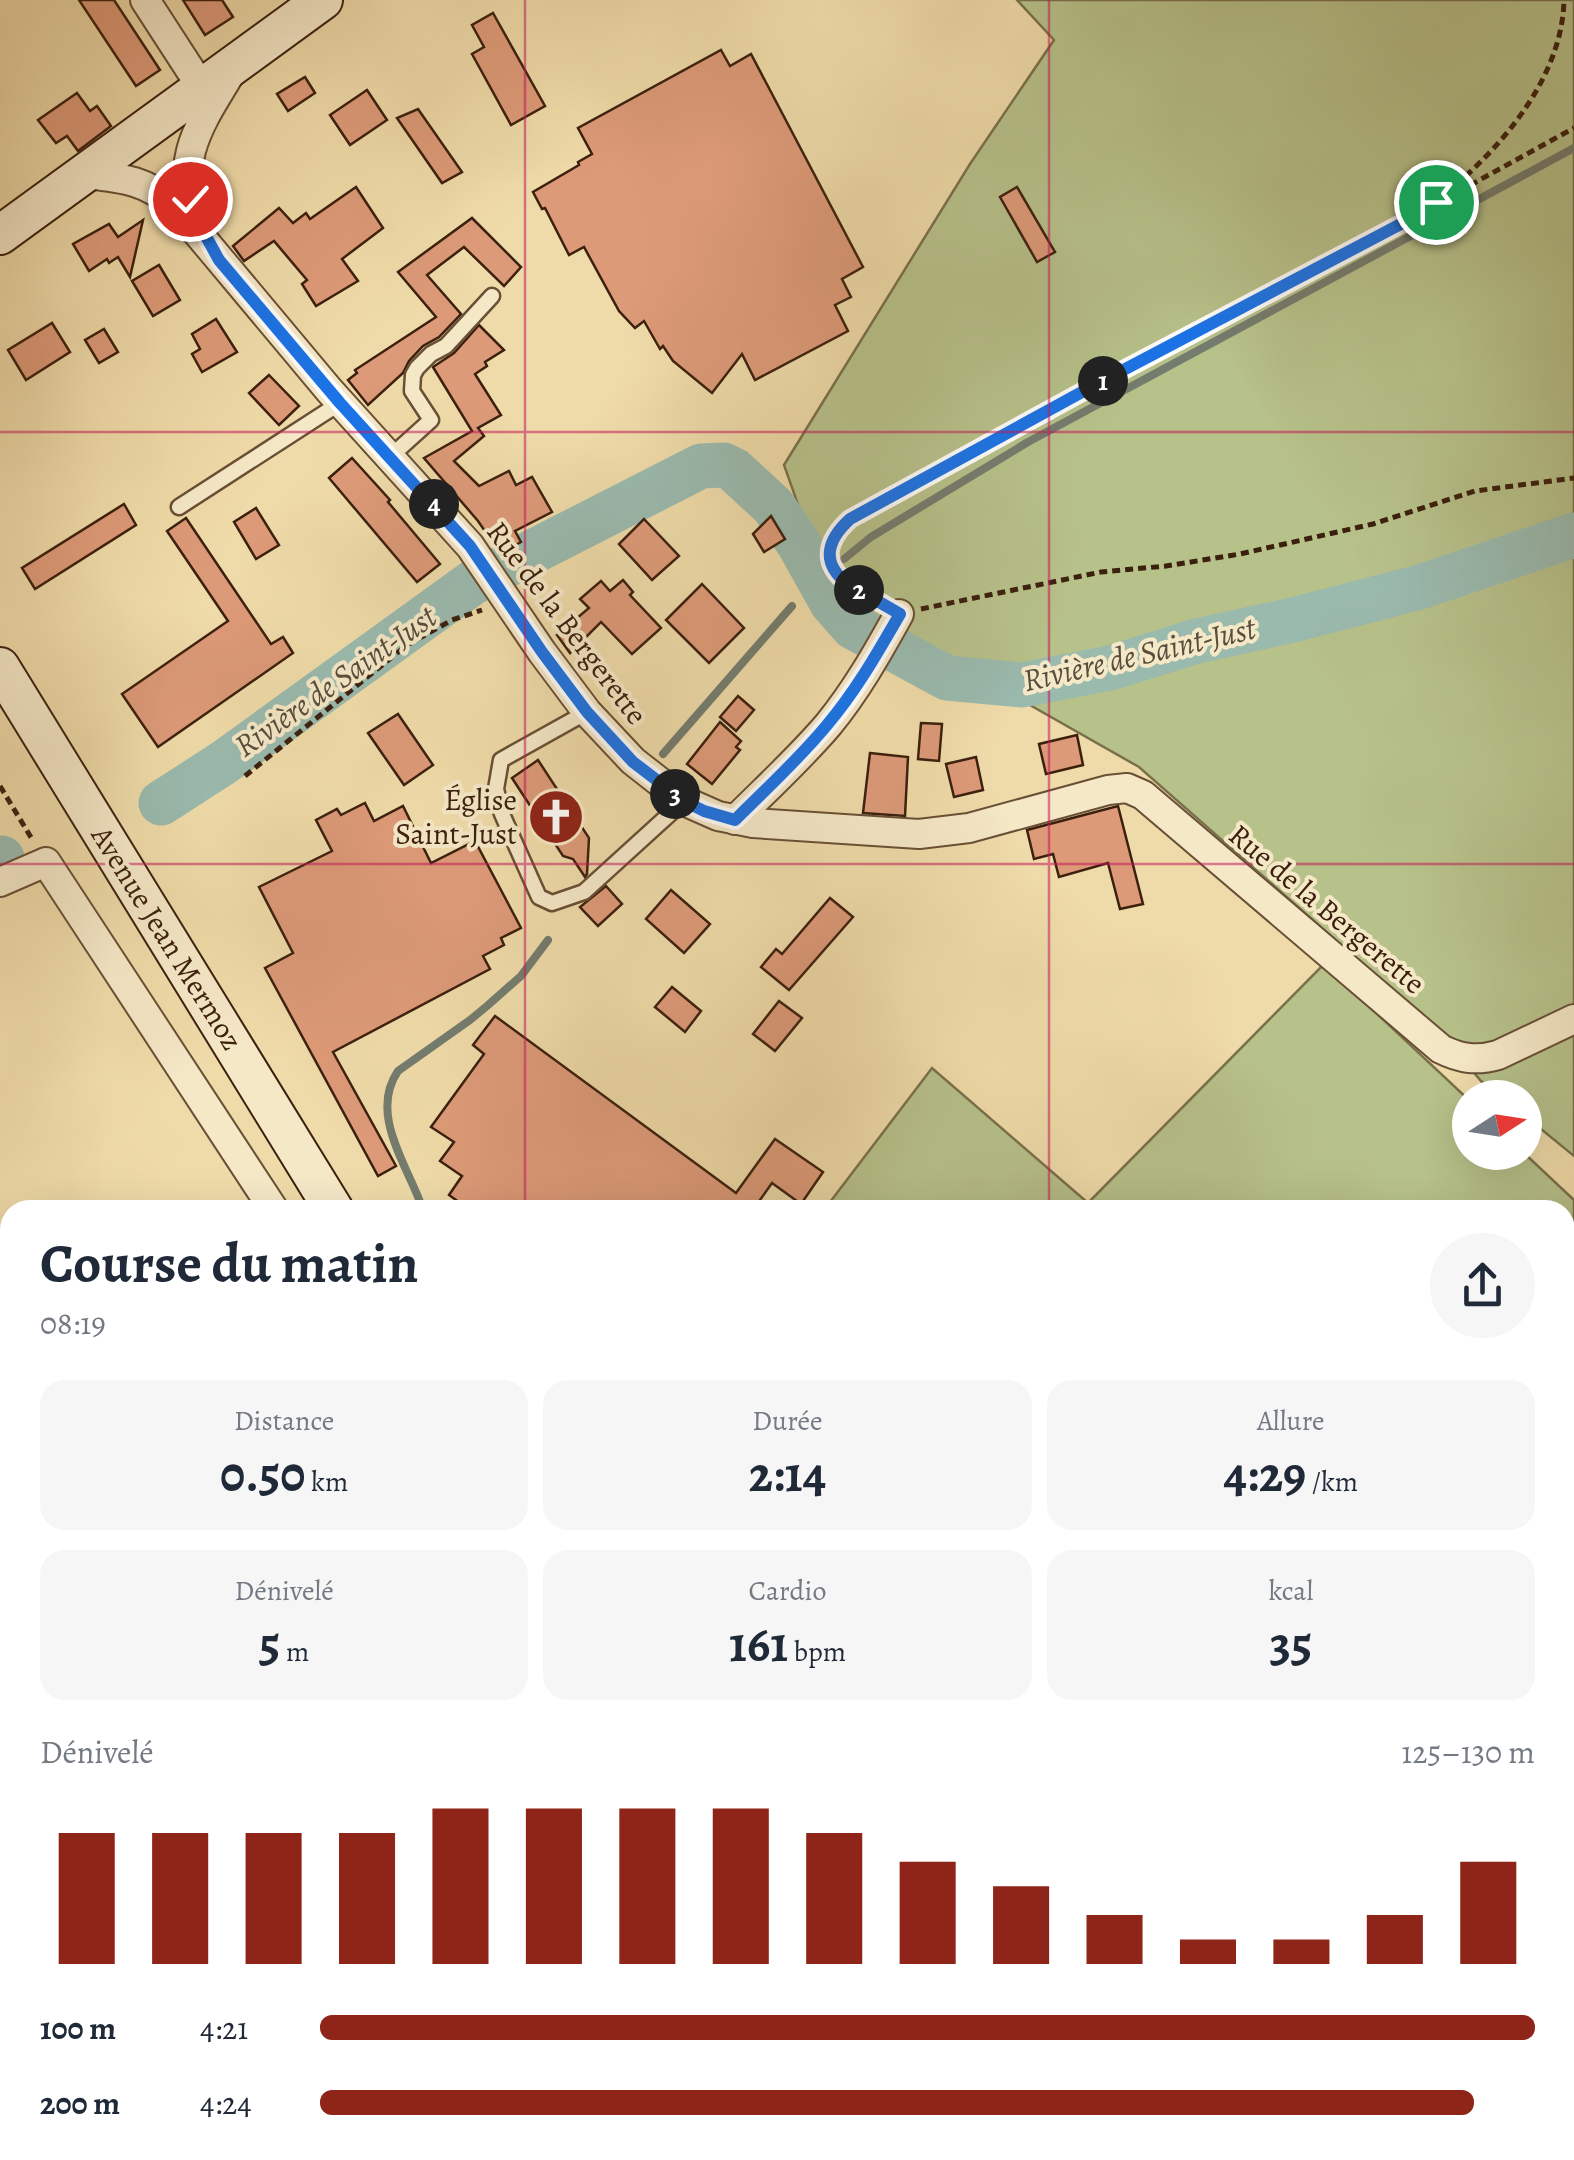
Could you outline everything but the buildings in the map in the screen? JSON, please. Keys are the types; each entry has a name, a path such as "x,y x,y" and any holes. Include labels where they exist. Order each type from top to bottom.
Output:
{"main road":[{"path":"0,235 322,0"},
{"name":"Avenue Jean Mermoz","path":"0,667 328,1200"}],"street":[{"path":"145,0 202,88"},
{"name":"Rue de la Bergerette","path":"219,260 197,220 187,184 187,167 199,127 240,60"},
{"name":"Rue de la Bergerette","path":"85,174 147,185 176,206 340,403 480,558 587,712 633,762 684,801 735,820 919,834 969,828 1128,788 1143,794 1441,1049 1472,1059 1498,1054 1574,1019"},
{"path":"735,820 821,733 888,633"},
{"path":"0,882 46,862 267,1200"}],"lane":[{"path":"390,457 431,420 412,391 417,368 446,346 492,296"},
{"path":"178,507 340,403"},
{"path":"587,712 501,760 496,789 502,814 540,897 552,903 584,892 684,801"}],"path":[{"path":"1416,216 1479,164 1528,106 1556,46 1564,18 1564,0"},
{"path":"1574,128 850,519 835,533 831,565 888,633 1101,572 1240,554 1373,524 1476,491 1574,478"},
{"path":"245,776 407,645 504,595"},
{"path":"0,786 46,862"}],"green space":[{"path":"1017,0 1574,0 1574,1156 1542,1130 1542,1080 1480,1080 1440,1032 1139,767 859,608 819,564 784,465 970,164 1054,40"},
{"path":"1324,964 1452,1084 1452,1170 1542,1170 1574,1200 1091,1200"},
{"path":"932,1068 1085,1200 832,1200"}],"waterway":[{"path":"844,559 871,537 1028,442 1574,148"},
{"name":"Rivière de Saint-Just","path":"161,803 223,763 472,583 701,466 724,465 734,470 773,506 832,603 853,627 947,678 1022,685 1110,668 1197,641 1420,587 1574,535"},
{"path":"663,754 792,606"},
{"path":"419,1200 389,1123 387,1105 398,1071 470,1020 521,976 548,940"}],"place":[{"name":"Église Saint-Just","path":"556,817"}],"route":[{"path":"190,199 219,260 340,403 480,558 542,652 613,742 684,801 735,820 828,725 900,614 848,584 831,565 829,556 835,533 850,519 1436,202"}]}
